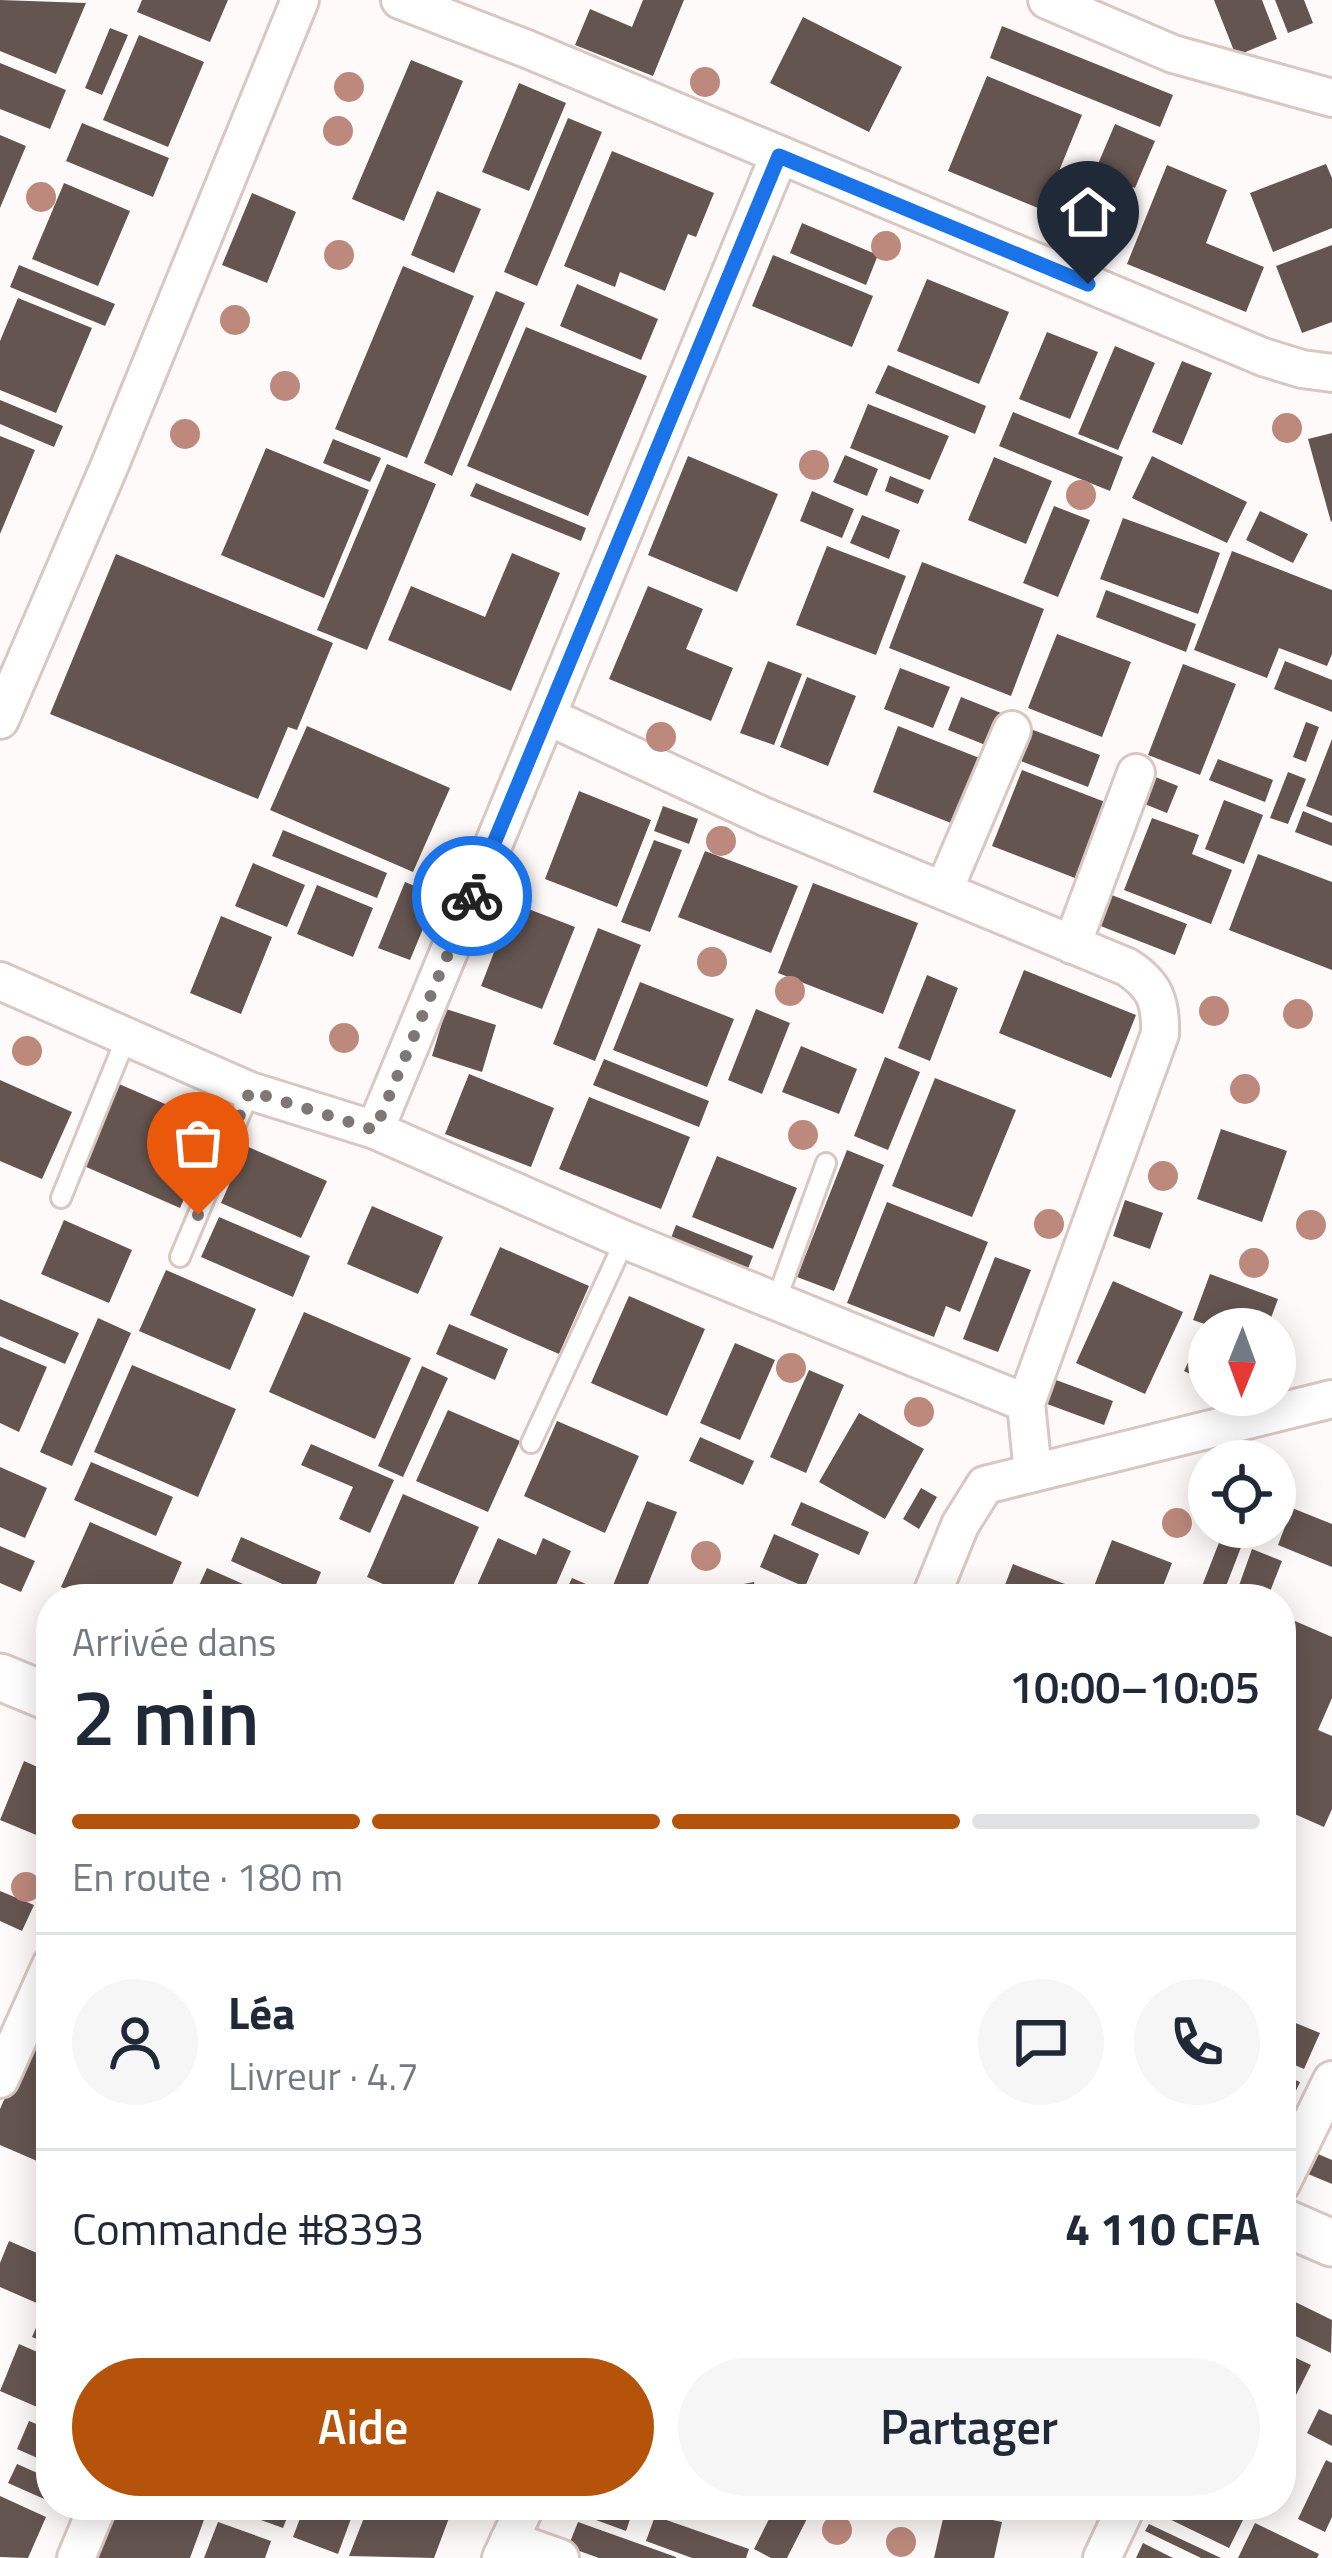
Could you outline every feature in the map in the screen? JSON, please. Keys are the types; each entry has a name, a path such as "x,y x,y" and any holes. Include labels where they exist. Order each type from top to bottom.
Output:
{"street":[{"path":"0,720 300,0"},
{"path":"400,0 1263,357 1302,370 1332,373"},
{"path":"1048,0 1204,65 1332,98"},
{"path":"375,1130 779,156"},
{"path":"547,716 765,817 1146,979 1161,1009 1160,1034 1026,1403 1034,1472"},
{"path":"944,890 1012,730"},
{"path":"1072,945 1136,773"},
{"path":"0,981 250,1091 375,1130 625,1240 1026,1403"},
{"path":"936,1584 960,1525 985,1485 1332,1399"},
{"path":"0,1677 36,1692"},
{"path":"0,2079 36,1999"},
{"path":"1296,2153 1332,2080"},
{"path":"1296,2227 1332,2243"},
{"path":"76,2558 92,2520"},
{"path":"519,2520 505,2549 560,2558"},
{"path":"1102,2558 1120,2520"}],"lane":[{"path":"61,1198 126,1038"},
{"path":"180,1257 250,1091"},
{"path":"776,1301 826,1163"},
{"path":"531,1443 625,1240"}],"building":[{"path":"0,0 86,3 56,74 0,51"},
{"path":"142,0 228,0 210,42 137,12"},
{"path":"643,0 684,0 653,76 575,45 590,9 632,27"},
{"path":"1214,0 1262,0 1277,39 1236,56"},
{"path":"1275,0 1304,0 1313,23 1288,33"},
{"path":"803,17 902,67 869,132 770,83"},
{"path":"1002,26 1173,95 1160,127 990,58"},
{"path":"110,28 128,35 102,95 85,88"},
{"path":"139,35 204,62 168,147 103,120"},
{"path":"411,60 463,81 404,221 352,199"},
{"path":"0,63 66,90 50,129 0,109"},
{"path":"987,76 1082,115 1043,210 948,171"},
{"path":"519,83 566,103 529,191 482,172"},
{"path":"568,118 602,132 537,286 504,272"},
{"path":"82,123 169,158 153,197 66,161"},
{"path":"1115,124 1155,141 1135,188 1095,171"},
{"path":"0,135 26,146 0,208"},
{"path":"612,151 714,193 696,237 688,234 665,291 620,272 615,287 564,266"},
{"path":"1326,164 1332,178 1332,228 1273,252 1250,193"},
{"path":"1167,165 1227,190 1206,243 1264,267 1246,312 1127,264"},
{"path":"64,183 130,211 98,286 32,259"},
{"path":"437,191 481,209 454,273 411,255"},
{"path":"252,193 296,212 267,283 222,265"},
{"path":"802,223 878,255 866,285 790,253"},
{"path":"1332,245 1332,322 1302,333 1276,266"},
{"path":"773,255 873,296 852,347 752,306"},
{"path":"19,265 115,304 105,326 10,287"},
{"path":"403,266 474,296 407,458 335,429"},
{"path":"927,279 1009,312 979,384 897,351"},
{"path":"577,284 658,319 641,360 560,326"},
{"path":"496,291 525,303 452,476 424,463"},
{"path":"18,298 92,328 56,413 0,390 0,341"},
{"path":"526,327 647,376 588,516 467,466"},
{"path":"1047,332 1098,352 1070,419 1019,399"},
{"path":"1115,346 1155,363 1118,450 1078,434"},
{"path":"1182,361 1212,373 1182,445 1152,432"},
{"path":"888,365 986,406 975,434 875,393"},
{"path":"0,400 63,426 54,447 0,424"},
{"path":"868,404 949,436 930,480 850,448"},
{"path":"1013,412 1123,457 1110,491 999,446"},
{"path":"1332,433 1332,521 1331,522 1308,439"},
{"path":"0,436 35,450 0,534"},
{"path":"333,439 381,458 370,482 323,463"},
{"path":"266,448 369,490 324,598 221,555"},
{"path":"845,455 878,469 867,496 833,482"},
{"path":"688,456 778,494 737,592 648,555"},
{"path":"1152,456 1247,502 1227,543 1132,498"},
{"path":"994,457 1052,481 1026,544 968,520"},
{"path":"387,464 436,484 367,650 317,630"},
{"path":"890,476 924,490 918,504 885,491"},
{"path":"476,483 586,528 581,541 470,496"},
{"path":"812,491 854,509 842,538 800,521"},
{"path":"1054,506 1090,520 1058,597 1023,583"},
{"path":"1260,511 1308,534 1293,563 1246,540"},
{"path":"862,515 900,530 889,559 850,543"},
{"path":"1123,518 1220,553 1198,614 1100,579"},
{"path":"827,546 906,576 876,655 796,625"},
{"path":"1232,551 1332,590 1332,654 1327,666 1279,648 1267,678 1194,650"},
{"path":"512,553 560,573 511,691 388,640 411,586 485,617"},
{"path":"116,554 333,643 297,730 288,727 258,799 50,714"},
{"path":"922,562 1044,609 1011,696 889,648"},
{"path":"648,586 703,609 686,649 733,668 711,721 609,679"},
{"path":"1106,590 1196,624 1186,652 1096,617"},
{"path":"1057,634 1131,662 1102,737 1028,708"},
{"path":"768,661 802,674 774,745 740,733"},
{"path":"1285,661 1332,680 1332,712 1274,689"},
{"path":"1183,664 1236,684 1200,775 1148,755"},
{"path":"900,668 950,687 933,728 884,709"},
{"path":"807,677 856,696 828,766 780,747"},
{"path":"961,697 1006,715 993,748 948,730"},
{"path":"1306,722 1319,727 1306,762 1293,757"},
{"path":"307,726 450,788 413,872 270,810"},
{"path":"898,726 982,759 956,825 873,792"},
{"path":"1025,727 1100,755 1088,787 1013,758"},
{"path":"1332,739 1332,816 1306,806"},
{"path":"1218,759 1273,780 1265,802 1209,780"},
{"path":"1022,770 1105,802 1075,878 992,846"},
{"path":"1288,772 1306,779 1288,824 1270,818"},
{"path":"1153,776 1178,786 1167,813 1142,803"},
{"path":"579,791 651,820 617,907 545,879"},
{"path":"1224,800 1263,815 1244,864 1205,849"},
{"path":"663,806 698,819 689,844 654,831"},
{"path":"1303,811 1332,823 1332,846 1295,832"},
{"path":"1152,818 1199,835 1192,854 1232,870 1211,924 1124,890"},
{"path":"283,830 387,873 377,898 272,856"},
{"path":"654,840 682,850 650,932 621,922"},
{"path":"705,851 798,886 771,953 678,917"},
{"path":"1258,854 1332,882 1332,970 1229,930"},
{"path":"253,863 305,885 287,927 235,906"},
{"path":"405,882 437,895 410,960 378,948"},
{"path":"813,883 918,923 883,1014 778,973"},
{"path":"317,885 373,908 353,957 297,934"},
{"path":"1109,894 1187,924 1175,955 1098,925"},
{"path":"513,903 575,927 542,1009 481,986"},
{"path":"221,916 272,937 241,1014 190,993"},
{"path":"598,928 641,945 595,1061 553,1044"},
{"path":"1024,970 1136,1015 1111,1078 999,1033"},
{"path":"927,975 958,988 930,1061 898,1048"},
{"path":"640,982 734,1019 707,1087 613,1050"},
{"path":"446,1009 496,1025 482,1072 432,1056"},
{"path":"756,1009 790,1023 762,1094 728,1080"},
{"path":"801,1046 857,1069 839,1114 782,1092"},
{"path":"885,1057 920,1072 888,1150 854,1136"},
{"path":"604,1059 709,1101 699,1127 593,1085"},
{"path":"469,1074 554,1108 531,1167 445,1134"},
{"path":"935,1078 1016,1110 972,1217 892,1186"},
{"path":"0,1080 72,1112 42,1179 0,1161"},
{"path":"119,1084 216,1126 180,1208 84,1166"},
{"path":"589,1097 690,1137 661,1209 559,1169"},
{"path":"1221,1129 1287,1151 1262,1222 1197,1199"},
{"path":"246,1146 327,1181 301,1238 221,1203"},
{"path":"847,1150 884,1165 834,1291 797,1277"},
{"path":"717,1156 797,1188 773,1249 692,1217"},
{"path":"1125,1200 1163,1213 1150,1249 1113,1236"},
{"path":"887,1202 988,1242 960,1312 946,1306 934,1337 847,1303"},
{"path":"372,1206 443,1237 418,1294 347,1264"},
{"path":"219,1217 310,1256 293,1297 201,1257"},
{"path":"64,1220 132,1250 109,1303 41,1274"},
{"path":"676,1225 753,1256 745,1276 668,1246"},
{"path":"500,1247 589,1286 559,1354 470,1315"},
{"path":"995,1257 1031,1270 998,1352 963,1339"},
{"path":"166,1270 256,1309 230,1370 139,1331"},
{"path":"1210,1274 1278,1299 1275,1308 1197,1308"},
{"path":"1113,1281 1183,1312 1145,1394 1076,1363"},
{"path":"629,1296 705,1329 667,1416 591,1383"},
{"path":"0,1299 79,1333 65,1364 0,1336"},
{"path":"304,1312 411,1358 375,1439 269,1392"},
{"path":"98,1318 131,1333 72,1466 40,1452"},
{"path":"449,1324 508,1349 495,1380 436,1354"},
{"path":"735,1343 775,1360 740,1440 700,1423"},
{"path":"0,1347 47,1367 19,1432 0,1423"},
{"path":"132,1365 236,1409 198,1497 94,1452"},
{"path":"422,1366 448,1378 403,1477 378,1466"},
{"path":"809,1370 844,1385 806,1473 770,1457"},
{"path":"1056,1380 1113,1401 1104,1425 1047,1404"},
{"path":"448,1410 520,1441 488,1512 416,1481"},
{"path":"859,1413 924,1449 885,1519 819,1482"},
{"path":"557,1421 639,1456 605,1533 524,1496"},
{"path":"700,1437 754,1461 743,1485 689,1461"},
{"path":"311,1444 394,1480 370,1533 339,1519 353,1487 301,1465"},
{"path":"91,1462 173,1497 156,1536 74,1500"},
{"path":"0,1467 47,1488 25,1538 0,1527"},
{"path":"921,1488 937,1497 919,1529 903,1519"},
{"path":"403,1494 479,1527 454,1584 383,1584 367,1577"},
{"path":"647,1501 677,1512 648,1584 614,1584"},
{"path":"801,1502 869,1532 859,1555 791,1525"},
{"path":"1296,1510 1332,1524 1332,1567 1285,1548 1296,1548"},
{"path":"90,1522 182,1562 172,1584 62,1584"},
{"path":"774,1534 819,1554 806,1584 760,1567"},
{"path":"241,1537 321,1572 316,1584 282,1584 231,1561"},
{"path":"498,1538 536,1555 543,1538 571,1551 557,1584 478,1584"},
{"path":"1112,1540 1172,1563 1164,1584 1095,1584"},
{"path":"0,1546 35,1561 21,1592 0,1583"},
{"path":"1217,1548 1241,1548 1227,1584 1203,1584"},
{"path":"1252,1549 1282,1561 1273,1584 1240,1584"},
{"path":"1013,1564 1065,1584 1005,1584"},
{"path":"207,1568 243,1584 200,1584"},
{"path":"1296,1621 1332,1637 1332,1698 1318,1730 1332,1736 1332,1809 1324,1827 1296,1815"},
{"path":"24,1761 36,1766 36,1835 0,1820"},
{"path":"0,1891 34,1905 22,1931 0,1921"},
{"path":"1296,2023 1320,2033 1304,2069 1296,2066"},
{"path":"36,2035 36,2161 0,2145 0,2109"},
{"path":"1318,2154 1332,2160 1332,2184 1308,2174"},
{"path":"9,2241 36,2253 36,2303 0,2287 0,2263"},
{"path":"1296,2302 1332,2320 1331,2353 1296,2336"},
{"path":"19,2344 36,2351 36,2407 0,2391"},
{"path":"1296,2358 1311,2365 1296,2395"},
{"path":"1319,2409 1332,2415 1332,2446 1307,2433"},
{"path":"29,2421 36,2424 36,2457 17,2449"},
{"path":"1326,2460 1332,2463 1332,2517 1325,2532 1298,2519"},
{"path":"17,2464 36,2472 36,2495 8,2483"},
{"path":"0,2496 36,2512 36,2520 45,2520 28,2558 0,2557"},
{"path":"111,2520 204,2520 190,2558 97,2558"},
{"path":"261,2520 286,2520 283,2528"},
{"path":"299,2520 350,2520 338,2554 293,2537"},
{"path":"363,2520 448,2520 434,2558 349,2556"},
{"path":"596,2520 630,2520 626,2531"},
{"path":"654,2520 666,2520 749,2549 746,2558 692,2558 646,2541"},
{"path":"768,2520 806,2520 787,2558 771,2558 754,2549"},
{"path":"943,2520 1002,2522 994,2558 934,2558"},
{"path":"1171,2520 1243,2520 1229,2548"},
{"path":"218,2522 271,2541 265,2558 204,2558"},
{"path":"578,2522 676,2558 599,2558 568,2547"},
{"path":"1255,2523 1319,2554 1317,2558 1238,2558"},
{"path":"1149,2524 1221,2558 1201,2558 1145,2531"},
{"path":"1143,2543 1173,2558 1136,2558"}],"way so far":[{"path":"198,1215 250,1091 375,1130 472,896"}],"route":[{"path":"472,896 779,156 1088,284"}]}
